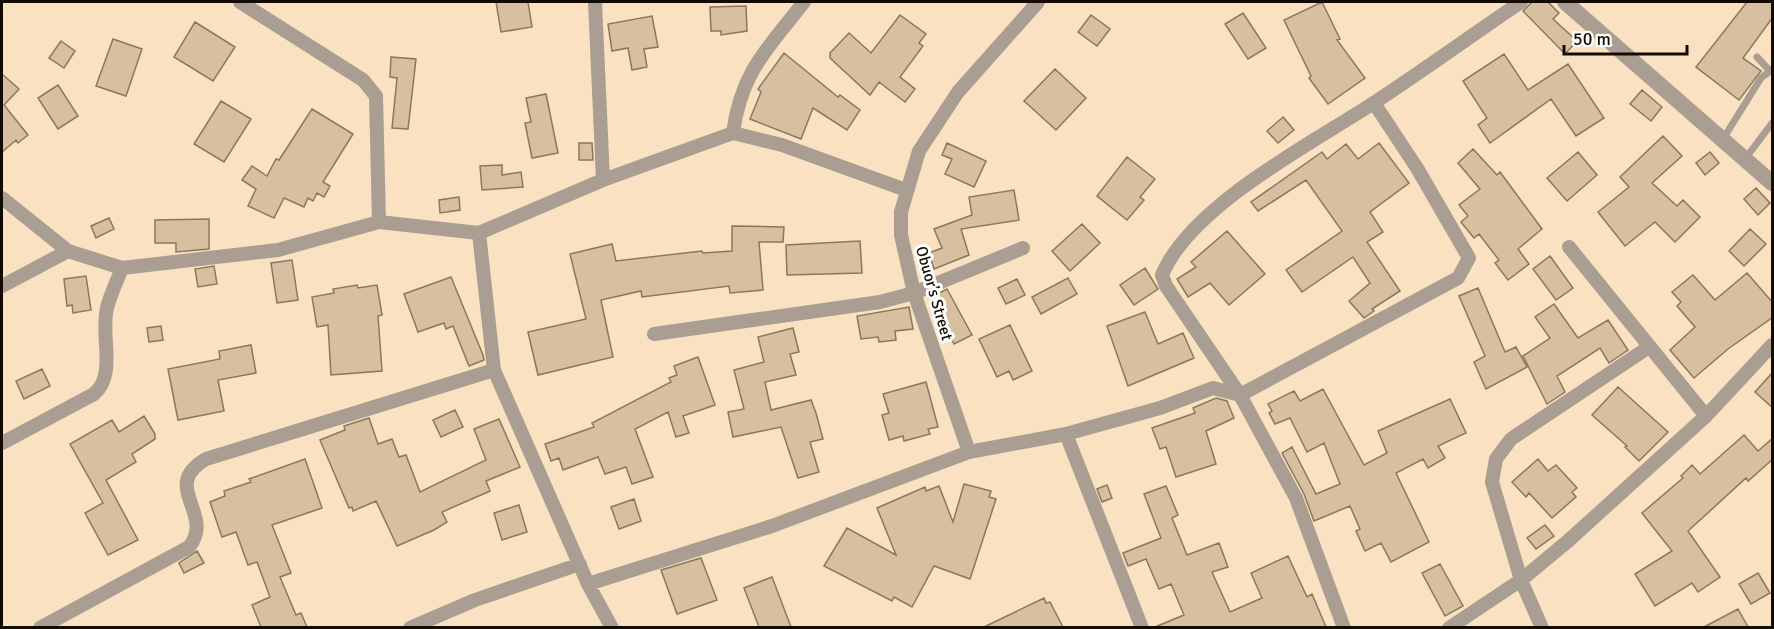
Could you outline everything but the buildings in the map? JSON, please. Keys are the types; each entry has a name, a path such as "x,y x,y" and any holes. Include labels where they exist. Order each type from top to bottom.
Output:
{"street":[{"path":"240,2 363,80 376,96 379,222"},
{"path":"595,2 603,180"},
{"path":"733,133 737,104 752,67 804,2"},
{"name":"Obuor’s Street","path":"969,452 914,293 902,235 901,212 919,151 958,92 1038,2"},
{"path":"1344,627 1296,498 1240,395 1166,286 1162,275 1166,266 1199,223 1252,181 1374,103 1521,2"},
{"path":"1565,2 1773,183"},
{"path":"588,584 772,526 969,452 1066,434 1160,408 1213,388 1240,395 1458,278 1469,258 1417,168 1374,103"},
{"path":"2,198 68,251 122,268 278,249 379,222 479,233 603,180 733,133 782,145 906,190"},
{"path":"479,233 494,370 588,584 612,627"},
{"path":"1569,247 1706,416"},
{"path":"654,334 880,302 914,293 1023,248"},
{"path":"2,286 68,251"},
{"path":"2,443 94,394 102,387 106,377 104,325 107,308 122,268"},
{"path":"1449,627 1521,580 1706,416 1773,345"},
{"path":"1542,627 1521,580 1492,482 1496,459 1511,439 1649,347"},
{"path":"40,627 189,547 197,538 196,522 186,486 187,475 196,465 206,459 494,370"},
{"path":"1066,434 1142,627"},
{"path":"410,627 476,600 580,564"}],"lane":[{"path":"1723,140 1761,78 1770,71 1757,57"},
{"path":"1745,159 1773,123"}]}
